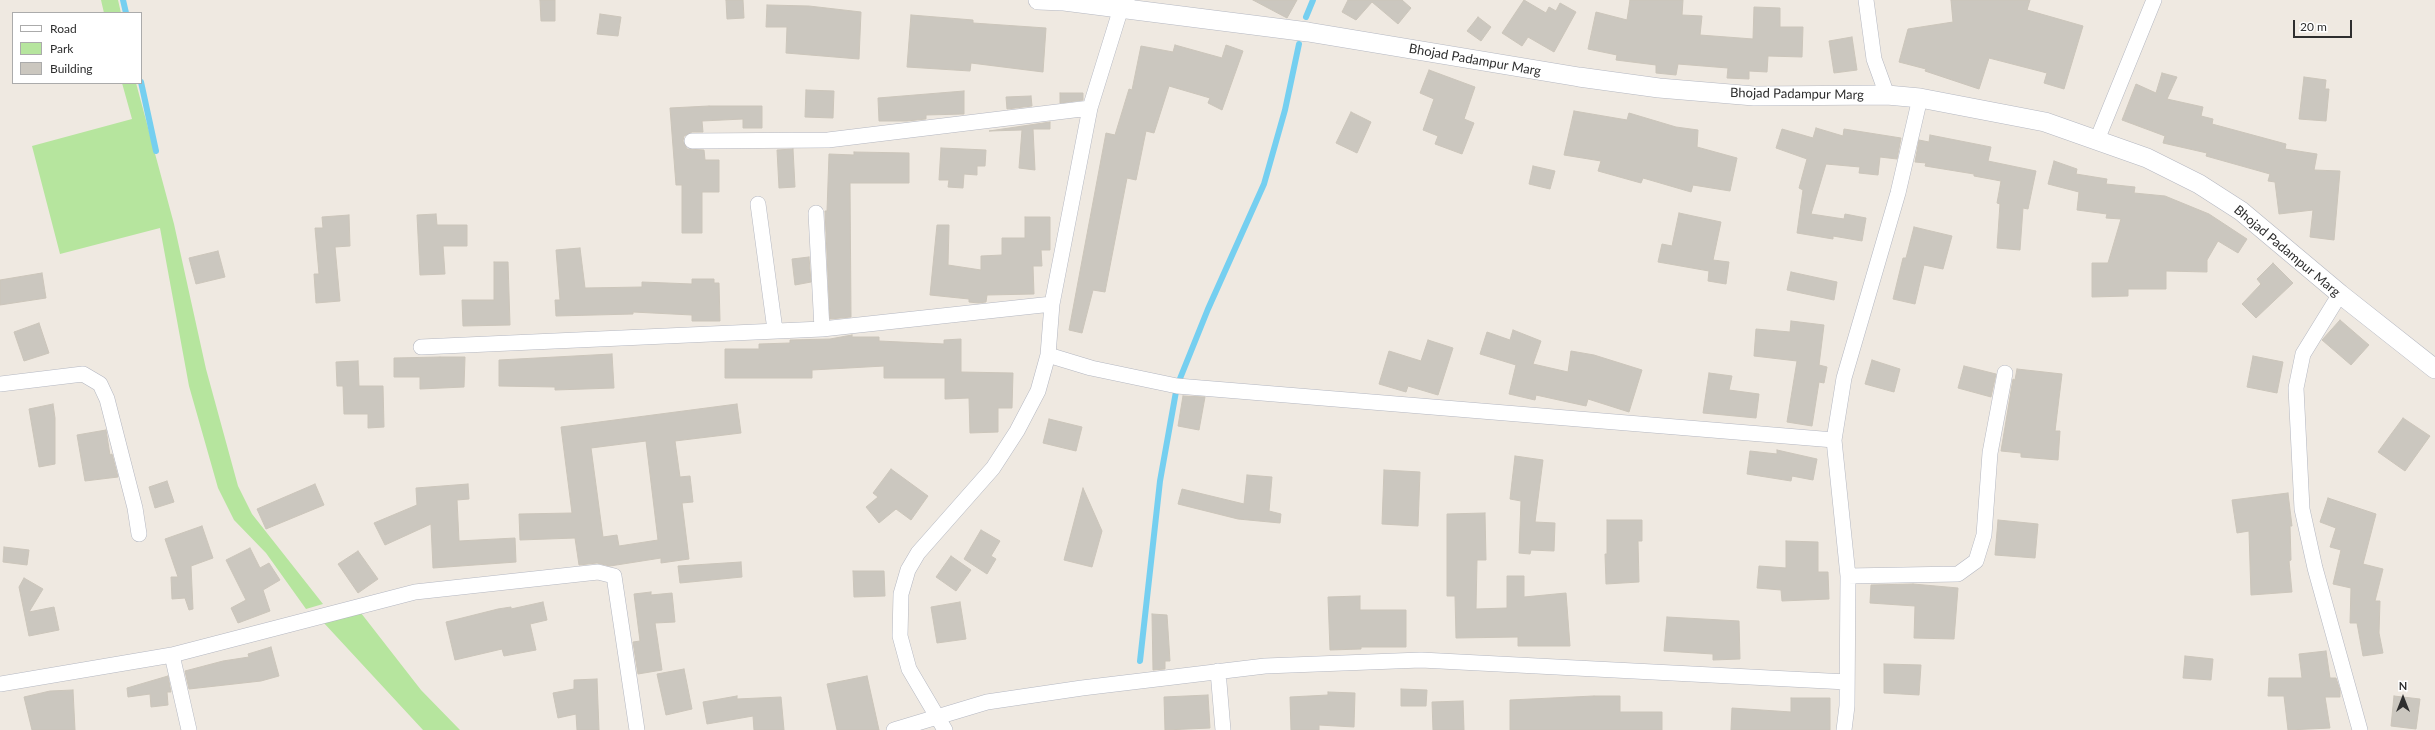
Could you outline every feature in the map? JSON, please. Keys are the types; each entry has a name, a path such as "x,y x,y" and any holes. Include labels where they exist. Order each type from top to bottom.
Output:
{"street":[{"name":"Bhojad Padampur Marg","path":"1038,0 1124,4 1308,32 1579,77 1659,88 1754,96 1887,95 1920,98 2045,122 2147,158 2199,184 2241,211 2340,294 2435,369"},
{"path":"1866,0 1874,59 1887,95"},
{"path":"2097,140 2154,0"},
{"path":"945,730 909,669 900,636 901,594 908,570 918,553 993,468 1017,431 1038,391 1048,355 1052,304 1090,108 1124,4"},
{"path":"1844,730 1847,682 1848,576 1834,440 1844,378 1898,193 1920,98"},
{"path":"692,141 828,140 1090,108"},
{"path":"758,204 775,330"},
{"path":"816,213 822,329"},
{"path":"2340,294 2303,354 2296,388 2302,509 2317,575 2360,730"},
{"path":"421,347 822,329 1052,304"},
{"path":"1048,355 1091,368 1177,386 1834,440"},
{"path":"1848,576 1958,574 1976,561 1984,535 1990,453 2005,373"},
{"path":"0,384 83,374 100,384 109,406 135,508 139,534"},
{"path":"0,684 172,654 415,592 598,572 614,576 637,730"},
{"path":"172,654 189,730"},
{"path":"894,730 936,716 987,702 1218,670 1265,666 1421,660 1847,682"},
{"path":"1218,670 1223,730"}],"green space":[{"path":"101,0 118,0 121,12 104,12"},
{"path":"122,84 136,84 174,224 206,369 238,486 252,514 323,604 306,609 266,553 234,520 218,488 189,386 160,228 60,254 32,146 132,119"},
{"path":"361,613 421,690 460,730 423,730 323,622"}],"building":[{"path":"540,0 555,0 555,21 541,21"},
{"path":"726,0 743,0 744,18 727,19"},
{"path":"1253,0 1297,0 1287,18"},
{"path":"1348,0 1402,0 1411,8 1398,24 1372,2 1356,20 1342,12"},
{"path":"1524,0 1546,13 1549,7 1556,11 1560,3 1576,12 1554,52 1528,37 1522,46 1502,33"},
{"path":"1630,0 1683,0 1682,15 1702,16 1700,35 1753,39 1754,7 1780,8 1780,27 1803,27 1802,57 1768,56 1767,72 1749,71 1749,79 1727,78 1728,68 1678,64 1676,75 1656,73 1656,65 1616,60 1617,55 1588,49 1596,12 1627,20"},
{"path":"1951,0 2030,0 2027,10 2083,26 2064,89 2044,83 2047,73 1989,58 1979,89 1925,71 1926,69 1899,62 1908,29 1953,22"},
{"path":"767,5 809,6 861,12 859,59 786,53 787,27 766,27"},
{"path":"600,14 621,17 618,36 597,34"},
{"path":"911,15 973,20 973,23 1046,28 1043,72 971,63 970,71 907,67"},
{"path":"1478,17 1491,27 1481,41 1467,31"},
{"path":"1852,37 1857,70 1834,73 1829,41"},
{"path":"1175,45 1222,58 1226,45 1243,51 1222,110 1208,103 1210,98 1169,86 1154,133 1146,131 1136,180 1127,178 1105,292 1093,290 1082,333 1069,330 1106,133 1115,135 1129,89 1132,90 1141,46 1173,52"},
{"path":"1429,70 1475,87 1464,119 1474,123 1462,154 1435,144 1438,136 1423,130 1434,99 1420,93"},
{"path":"2162,73 2177,77 2167,99 2203,107 2201,116 2213,119 2212,124 2286,144 2285,149 2317,154 2314,170 2340,171 2334,240 2310,237 2313,210 2279,214 2275,182 2268,181 2270,174 2206,156 2207,153 2163,143 2165,136 2122,120 2136,84 2156,93"},
{"path":"2304,77 2326,80 2325,89 2329,89 2326,121 2299,119"},
{"path":"806,90 834,91 833,118 805,117"},
{"path":"964,91 964,114 926,115 926,119 907,121 879,121 878,98"},
{"path":"1060,93 1083,93 1083,100 1060,103"},
{"path":"1031,96 1032,106 1007,109 1006,97"},
{"path":"762,106 762,128 743,128 743,119 702,121 703,132 692,132 684,136 683,141 687,149 704,150 705,160 719,160 719,192 702,192 702,233 682,233 682,185 676,185 670,108"},
{"path":"1574,111 1627,120 1629,113 1676,127 1698,130 1697,147 1737,158 1730,191 1693,185 1691,192 1643,178 1641,183 1598,171 1601,161 1564,155"},
{"path":"1351,112 1371,122 1357,153 1336,143"},
{"path":"1050,122 1050,129 1033,129 1035,170 1019,168 1022,130 989,131"},
{"path":"1816,128 1843,136 1844,129 1901,138 1897,159 1880,157 1878,175 1859,173 1860,167 1826,164 1811,214 1844,219 1845,214 1866,218 1862,241 1833,236 1833,239 1797,233 1803,190 1799,188 1807,159 1776,148 1782,129 1813,138"},
{"path":"1930,135 1991,147 1988,161 2036,171 2028,209 2023,208 2020,250 1997,248 2000,204 1997,203 2001,181 1974,176 1974,174 1925,166 1926,163 1915,162 1919,140 1929,142"},
{"path":"941,148 986,150 985,166 977,166 977,175 964,174 963,188 948,187 949,180 939,180"},
{"path":"793,149 795,187 779,188 777,150"},
{"path":"854,152 909,153 909,183 850,183 851,317 830,319 825,211 827,211 829,154 854,155"},
{"path":"2054,161 2077,169 2076,174 2107,179 2106,184 2135,187 2134,193 2165,196 2209,214 2247,239 2238,253 2218,241 2207,260 2207,272 2166,271 2166,289 2128,289 2128,296 2092,297 2092,263 2108,263 2121,219 2106,218 2107,214 2077,210 2079,192 2048,184"},
{"path":"1533,166 1555,171 1550,189 1529,184"},
{"path":"1679,213 1721,222 1713,260 1729,262 1726,284 1708,281 1709,271 1658,262 1662,244 1672,246"},
{"path":"436,214 437,225 467,225 467,246 443,246 445,274 420,275 417,215"},
{"path":"349,215 350,246 335,247 340,301 316,303 314,274 319,274 315,228 323,228 322,217"},
{"path":"1025,217 1050,217 1050,250 1041,250 1042,266 1033,266 1034,294 987,295 986,302 978,303 969,302 969,299 930,295 937,225 949,225 948,265 981,270 981,256 1002,255 1002,238 1025,238"},
{"path":"1914,227 1952,236 1943,269 1924,265 1915,304 1893,299 1903,258 1906,258"},
{"path":"580,248 585,288 642,287 642,282 692,284 692,279 714,279 714,283 719,283 720,321 692,321 692,315 633,312 633,314 556,316 555,300 560,300 556,250"},
{"path":"218,251 225,277 196,284 189,258"},
{"path":"809,257 811,282 795,285 792,259"},
{"path":"494,262 508,262 510,325 463,326 462,300 494,300"},
{"path":"2273,263 2293,283 2256,318 2242,304 2261,284 2257,279"},
{"path":"1791,272 1837,282 1834,300 1787,290"},
{"path":"42,273 46,298 0,305 0,280"},
{"path":"2340,320 2369,345 2351,365 2322,340"},
{"path":"1791,321 1824,325 1819,365 1827,367 1824,383 1819,382 1812,426 1787,422 1797,361 1754,356 1756,329 1790,332"},
{"path":"39,323 49,353 24,361 14,332"},
{"path":"1513,330 1541,341 1533,364 1568,372 1571,351 1594,355 1642,370 1629,412 1588,399 1586,406 1536,395 1535,400 1509,394 1516,365 1480,354 1487,332 1510,340"},
{"path":"852,335 852,337 879,337 879,341 944,344 944,340 961,339 961,372 1013,373 1012,408 998,408 998,432 970,433 969,398 945,399 945,378 884,378 884,366 812,370 812,378 725,378 725,349 759,349 759,344 790,343 790,340 830,339"},
{"path":"1428,340 1453,348 1438,395 1408,386 1406,392 1379,384 1389,351 1421,361"},
{"path":"612,354 614,388 555,390 555,387 499,386 499,360"},
{"path":"2253,356 2283,362 2277,393 2247,387"},
{"path":"465,357 464,387 420,389 420,377 394,377 394,358"},
{"path":"1872,360 1900,369 1894,392 1865,384"},
{"path":"358,361 359,386 383,386 384,427 368,428 368,414 344,414 343,386 337,386 336,362"},
{"path":"1964,366 1996,374 1991,397 1958,388"},
{"path":"2017,369 2062,374 2055,431 2060,431 2058,460 2021,457 2021,453 2001,451 2013,379 2015,380"},
{"path":"1709,373 1732,376 1729,390 1759,394 1756,418 1703,413"},
{"path":"1183,396 1205,397 1199,430 1178,426"},
{"path":"53,404 55,418 55,464 39,467 29,409"},
{"path":"737,404 741,433 675,441 680,477 690,476 693,502 682,503 689,559 661,563 661,558 610,566 597,563 579,565 575,538 520,540 519,514 572,513 561,427","holes":["646,441 658,540 619,546 617,535 603,537 591,448"]},
{"path":"2403,418 2430,436 2405,471 2378,452"},
{"path":"1049,419 1082,427 1076,451 1043,443"},
{"path":"106,430 110,455 112,454 118,477 85,481 77,435"},
{"path":"1777,450 1817,459 1813,480 1792,476 1791,481 1747,474 1750,451 1777,454"},
{"path":"1515,456 1543,460 1535,522 1555,523 1554,551 1531,550 1530,554 1519,553 1521,501 1510,499"},
{"path":"891,469 928,496 911,520 896,509 879,523 866,507 878,497 873,493"},
{"path":"1384,470 1420,472 1418,526 1382,524"},
{"path":"1247,475 1272,477 1269,511 1281,514 1280,523 1238,519 1178,504 1182,489 1244,504"},
{"path":"167,481 174,502 155,508 149,487"},
{"path":"315,484 324,505 266,529 257,509"},
{"path":"468,484 469,499 457,500 459,541 515,538 516,562 433,568 431,524 385,545 374,523 417,505 416,488"},
{"path":"1083,488 1102,531 1092,567 1064,560"},
{"path":"2288,493 2292,526 2290,526 2291,560 2289,561 2292,592 2251,595 2249,531 2237,533 2232,500"},
{"path":"2328,498 2376,514 2363,564 2383,569 2375,601 2380,601 2379,633 2383,653 2363,656 2357,623 2350,623 2351,588 2333,584 2341,550 2330,547 2336,528 2320,522"},
{"path":"1485,513 1486,560 1477,560 1476,609 1507,608 1507,576 1524,576 1524,597 1566,593 1570,646 1518,646 1518,637 1456,638 1455,596 1447,596 1447,514"},
{"path":"1607,520 1642,520 1642,541 1638,541 1639,582 1606,584 1605,554 1607,554"},
{"path":"1998,520 2038,524 2035,558 1995,555"},
{"path":"202,526 213,558 191,566 193,609 189,610 185,598 172,599 171,577 178,577 165,539"},
{"path":"981,530 1000,541 991,556 996,559 987,574 964,559"},
{"path":"1786,541 1818,542 1818,572 1828,572 1829,599 1782,601 1781,590 1757,588 1759,566 1786,568"},
{"path":"4,547 29,550 27,565 3,562"},
{"path":"250,548 260,568 269,563 280,580 263,590 270,611 238,623 231,608 246,600 226,560"},
{"path":"358,551 378,579 358,593 338,564"},
{"path":"951,556 971,570 956,591 936,577"},
{"path":"741,562 742,577 680,583 678,566"},
{"path":"853,571 884,571 885,596 854,597"},
{"path":"24,578 43,589 29,612 54,607 59,630 29,636 19,587"},
{"path":"1913,584 1958,588 1954,639 1914,638 1915,606 1870,603 1871,585"},
{"path":"651,592 651,595 672,593 675,622 655,623 662,670 638,674 633,642 640,641 634,594"},
{"path":"1360,596 1360,610 1406,610 1406,647 1361,647 1361,649 1330,650 1328,597"},
{"path":"543,602 547,620 530,624 536,650 504,656 502,649 455,660 446,622 498,609 511,607 511,609"},
{"path":"960,602 966,639 937,643 931,607"},
{"path":"1152,614 1167,615 1170,661 1165,661 1165,669 1153,670"},
{"path":"1667,617 1739,621 1740,659 1713,660 1713,654 1664,651"},
{"path":"271,647 279,676 261,681 189,689 185,671 223,661 249,657 248,654"},
{"path":"2326,651 2330,678 2336,678 2340,690 2340,697 2325,697 2330,728 2288,730 2284,696 2268,696 2269,678 2302,678 2299,654"},
{"path":"2185,656 2213,659 2211,680 2183,678"},
{"path":"1884,664 1921,665 1919,695 1884,693"},
{"path":"684,669 692,709 666,715 657,674"},
{"path":"168,676 171,692 167,692 168,705 151,707 150,694 128,697 127,688"},
{"path":"867,676 879,730 837,730 827,684"},
{"path":"597,679 599,730 577,730 576,714 558,718 553,693 574,689 574,680"},
{"path":"1401,689 1427,690 1426,706 1401,706"},
{"path":"73,690 75,730 32,730 24,697 50,691"},
{"path":"1328,692 1355,693 1354,727 1319,725 1319,730 1291,730 1290,697 1328,695"},
{"path":"1208,695 1210,728 1165,730 1164,697"},
{"path":"737,696 737,699 781,697 784,730 754,730 753,716 707,724 703,702"},
{"path":"1620,696 1620,712 1662,712 1662,730 1510,730 1510,700"},
{"path":"2394,696 2420,699 2416,729 2391,726"},
{"path":"1791,698 1830,698 1830,730 1731,730 1732,708 1791,712"},
{"path":"1463,701 1464,730 1433,730 1432,702"}],"waterway":[{"path":"123,0 126,12"},
{"path":"1306,17 1313,0"},
{"path":"1140,661 1160,481 1177,386 1208,309 1264,184 1285,110 1299,44"},
{"path":"141,84 156,151"}]}
